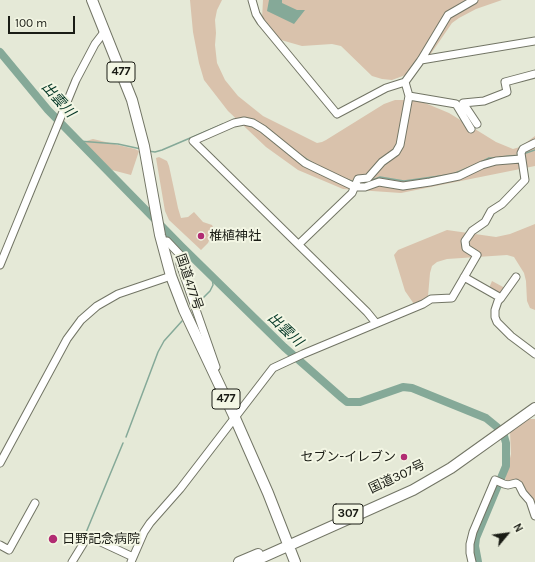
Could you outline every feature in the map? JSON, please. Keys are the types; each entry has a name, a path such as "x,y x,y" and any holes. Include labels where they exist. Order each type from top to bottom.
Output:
{"highway":[{"name":"国道477号","path":"92,0 132,100 145,150 154,206 171,276 184,310 268,493 295,562"},
{"name":"国道307号","path":"252,562 288,543 457,464 535,408"},
{"name":"国道307号","path":"239,562 288,543"}],"street":[{"path":"252,0 256,14 261,22 337,114 386,88 406,82 448,15 474,0"},
{"path":"0,265 85,62 95,44 105,31"},
{"path":"421,60 535,42"},
{"path":"477,124 463,103 484,101 507,92 505,82 535,74"},
{"path":"299,244 352,193 358,179 368,178 382,162 396,152 400,145 408,96 406,82"},
{"path":"408,96 456,104 471,129"},
{"path":"376,323 367,312 299,244 193,141 234,123 244,121 253,123 263,129 305,163 325,174 365,187 379,182 403,186 430,182 459,176 482,165 521,156"},
{"path":"72,562 88,536 132,559 150,523 184,484 273,368 301,354 431,299 452,298 477,255 466,248 465,241 472,231 486,222 491,211 502,204 525,180 521,156 523,149 535,143"},
{"path":"161,238 167,241 184,258 180,264 216,367 211,369"},
{"path":"0,463 68,339 81,320 97,306 118,294 171,276"},
{"path":"464,276 501,298"},
{"path":"516,277 498,301 495,310 495,317 497,322 511,336 535,353"},
{"path":"472,562 470,544 473,532 496,481 508,485 516,483 519,484 523,493 530,501 535,516"},
{"path":"0,545 9,550 35,503"}],"shaded area":[{"path":"190,0 222,0 217,10 215,20 217,63 225,80 238,96 263,116 317,143 326,140 384,104 395,100 412,100 425,103 449,113 496,142 513,149 520,147 535,136 535,166 401,193 343,189 298,170 266,147 228,111 204,80 193,32"},
{"path":"263,0 502,0 476,9 452,23 430,55 411,73 392,80 372,76 341,46 332,44 302,46 281,40 268,33 262,19"},
{"path":"269,0 282,0 282,3 297,10 305,10 294,24 267,11"},
{"path":"93,139 139,151 131,175 112,170 83,142"},
{"path":"159,157 167,161 169,166 181,218 188,217 194,212 203,222 212,225 214,229 208,243 201,250 169,220 165,211 156,158"},
{"path":"535,224 535,310 530,308 527,301 524,273 514,257 507,255 447,259 437,262 432,266 430,273 428,296 417,304 414,304 405,291 394,255 398,250 447,230 496,237 510,234"},
{"path":"492,281 505,288 501,294 489,288"},
{"path":"527,419 535,419 535,507 519,482 509,482 505,479 511,454 510,432"}],"waterway":[{"name":"出雲川","path":"0,52 48,110 181,246 284,347 347,402 360,402 403,387 412,388 486,418 497,427 504,436 506,443 506,466 476,538 475,546 478,562"},
{"path":"148,151 155,152 162,150 223,124"},
{"path":"78,141 118,144 141,149"},
{"path":"523,154 535,150"},
{"path":"300,155 314,164"},
{"path":"500,157 520,155"},
{"path":"481,162 489,158 496,158"},
{"path":"453,174 477,164"},
{"path":"359,183 365,183 380,177 404,181 447,175"},
{"path":"346,179 354,182"},
{"path":"198,303 210,291 213,285 212,277"},
{"path":"126,437 158,352 164,341 182,321"},
{"path":"85,535 123,443"}],"place":[{"name":"椎植神社","path":"201,236"},
{"name":"セブン-イレブン","path":"404,457"},
{"name":"日野記念病院","path":"53,539"}]}
